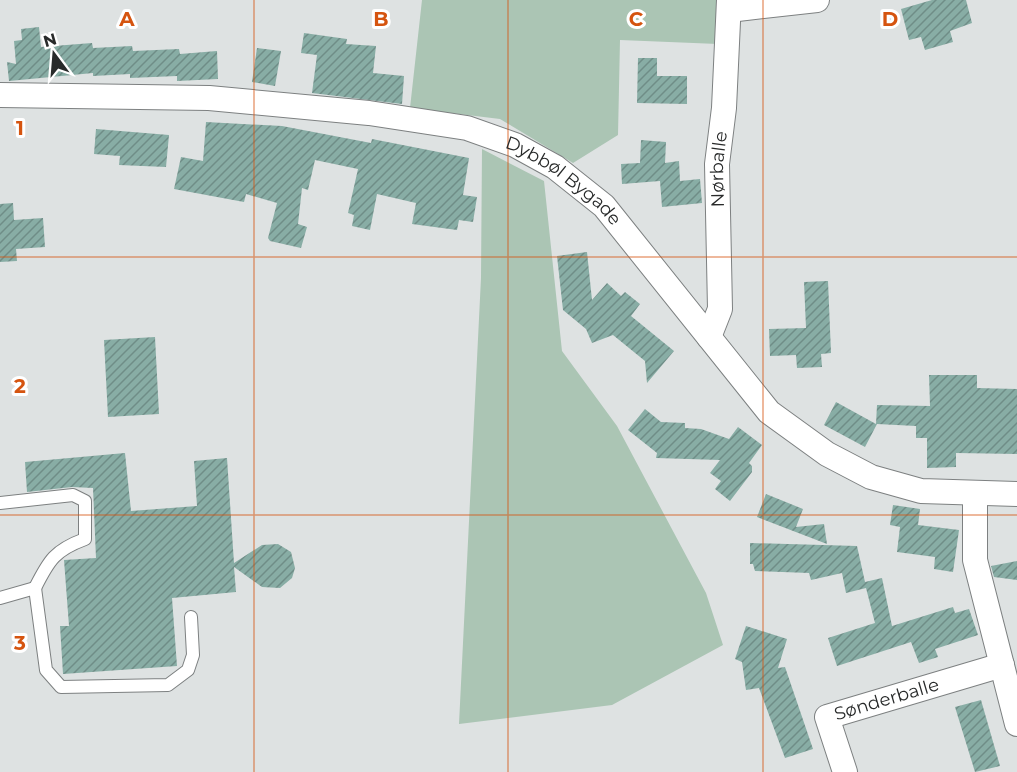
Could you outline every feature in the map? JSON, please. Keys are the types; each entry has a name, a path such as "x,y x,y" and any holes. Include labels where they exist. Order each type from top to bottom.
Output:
{"street":[{"path":"729,5 817,0"},
{"name":"Nørballe","path":"709,338 720,309 717,164 724,108 729,5"},
{"name":"Dybbøl Bygade","path":"0,95 209,98 369,113 467,128 515,145 555,166 604,206 769,412 826,454 871,477 921,491 975,495 1017,494"},
{"path":"975,495 975,560 1017,724"},
{"name":"Sønderballe","path":"845,772 827,717 1002,664"}],"lane":[{"path":"0,503 73,495 85,501 85,539 66,546 48,560 35,588 45,670 62,687 168,685 188,670 193,655 191,617"},
{"path":"0,598 35,588"}],"green space":[{"path":"422,0 717,0 718,44 620,40 618,135 573,163 500,119 410,108"},
{"path":"482,149 544,181 562,351 617,426 706,593 723,645 612,705 459,724 481,278"}],"building":[{"path":"932,0 966,0 972,23 950,31 953,42 925,50 921,37 909,40 901,9"},
{"path":"39,27 41,47 92,43 93,48 132,46 133,51 179,49 180,54 217,51 218,79 177,81 177,76 130,78 130,74 93,76 93,73 9,81 7,62 16,64 14,41 22,40 21,29"},
{"path":"304,33 347,39 346,44 376,46 373,73 404,76 402,104 312,93 317,55 301,53"},
{"path":"257,48 281,51 275,86 252,82"},
{"path":"638,58 657,58 657,76 687,76 687,104 637,103"},
{"path":"206,122 282,126 371,143 372,139 469,158 463,195 477,197 473,222 459,220 457,230 412,224 416,203 377,194 370,230 352,226 354,215 348,213 358,169 315,160 308,190 302,188 298,224 307,227 301,248 270,241 268,238 277,203 246,194 244,202 174,189 181,157 203,161"},
{"path":"96,129 169,135 166,167 119,165 120,156 94,154"},
{"path":"641,140 666,142 665,163 679,161 680,181 700,179 702,203 662,207 660,181 622,184 621,164 640,163"},
{"path":"13,203 14,220 43,218 45,247 16,249 17,261 0,262 0,204"},
{"path":"587,252 592,300 607,283 621,296 625,292 640,304 631,316 674,351 647,383 645,361 613,335 592,343 586,329 563,310 557,256"},
{"path":"828,281 831,353 821,354 822,367 797,368 796,355 770,356 769,329 806,328 804,282"},
{"path":"155,337 159,414 108,417 104,340"},
{"path":"929,375 977,375 977,388 1017,389 1017,454 956,453 956,467 927,468 927,438 916,438 916,426 877,424 865,447 824,425 836,402 876,424 877,405 930,406"},
{"path":"645,409 661,422 685,423 685,428 701,429 729,439 738,427 762,445 749,463 752,466 752,472 730,501 715,489 721,481 710,473 720,460 656,458 657,453 628,430"},
{"path":"125,453 131,511 197,506 194,461 227,458 234,563 262,545 278,544 291,552 295,568 292,578 280,588 262,587 234,567 236,592 172,598 177,666 63,674 60,626 69,626 64,560 96,558 93,488 72,487 27,492 25,462"},
{"path":"766,494 803,509 796,527 824,524 827,544 757,517"},
{"path":"893,505 920,509 918,525 959,530 953,572 934,569 935,557 897,552 900,527 890,525"},
{"path":"750,543 857,546 865,582 882,578 892,626 953,607 955,613 969,609 978,635 935,649 938,657 919,663 911,642 837,666 828,638 875,623 866,588 846,593 842,573 811,580 809,573 755,571 753,564 750,564"},
{"path":"1017,561 1017,580 994,577 991,566"},
{"path":"746,626 787,639 778,668 785,667 813,749 785,758 759,688 746,690 742,662 735,659"},
{"path":"981,700 1000,766 975,772 955,707"}]}
